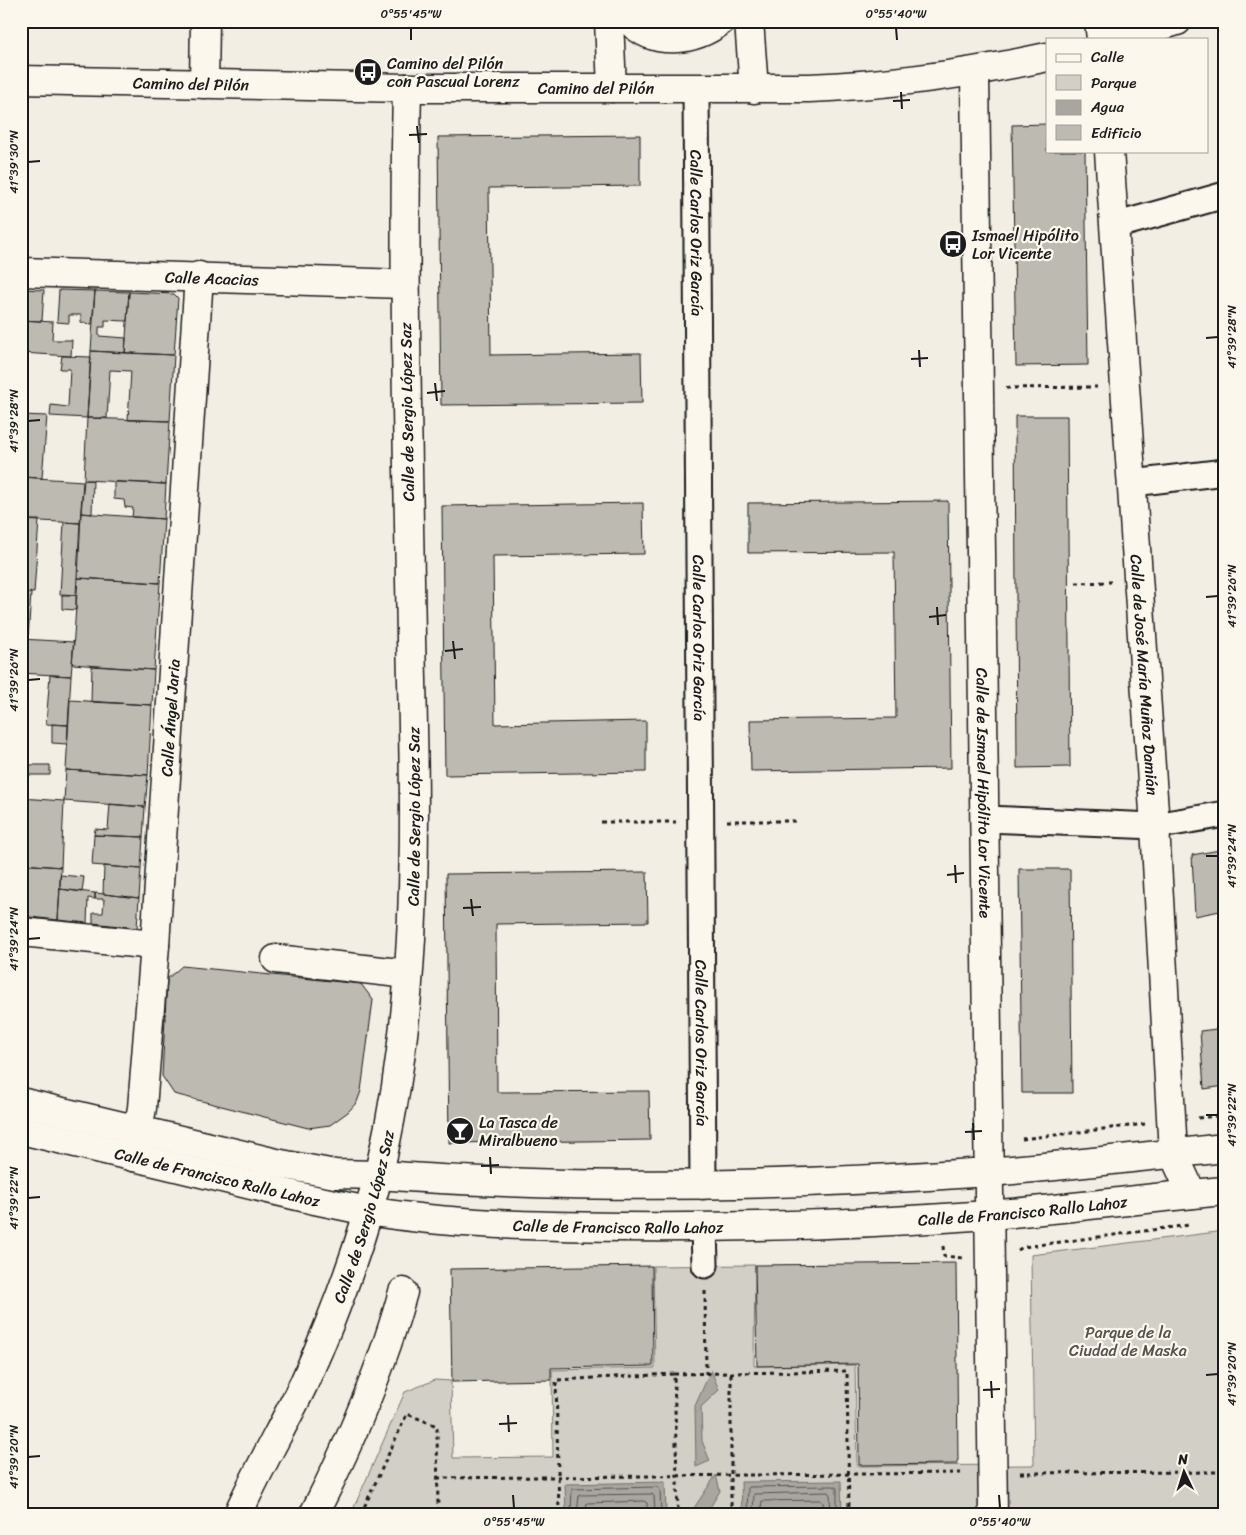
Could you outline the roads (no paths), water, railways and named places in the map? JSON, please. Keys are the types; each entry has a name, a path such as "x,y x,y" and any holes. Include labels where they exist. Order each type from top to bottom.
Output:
{"street":[{"path":"204,84 205,21"},
{"path":"609,21 612,88"},
{"path":"630,21 650,34 671,39 689,38 705,32 721,21"},
{"path":"749,21 754,89"},
{"path":"1099,21 1100,38"},
{"path":"1123,38 1177,21"},
{"name":"Camino del Pilón","path":"21,80 407,88 754,89 857,86 975,73 1046,57"},
{"name":"Calle de Ismael Hipólito Lor Vicente","path":"975,73 993,1514"},
{"name":"Calle de Sergio López Saz","path":"238,1514 288,1416 315,1356 368,1210 378,1175 398,1070 408,974 415,822 404,284 407,88"},
{"name":"Calle Carlos Oriz García","path":"696,89 703,1186"},
{"name":"Calle de José María Muñoz Damián","path":"1108,152 1133,483 1155,826 1173,1153 1192,1194"},
{"path":"1114,226 1225,195"},
{"name":"Calle Acacias","path":"21,272 199,276 404,284"},
{"name":"Calle Ángel Jaria","path":"133,1158 138,1131 155,945 199,276"},
{"path":"1133,483 1225,472"},
{"path":"985,819 1155,826 1225,814"},
{"path":"21,932 155,945"},
{"path":"276,959 408,974"},
{"name":"Calle de Francisco Rallo Lahoz","path":"21,1102 322,1173 515,1183 703,1186 841,1181 989,1172 1225,1148"},
{"name":"Calle de Francisco Rallo Lahoz","path":"21,1130 133,1158 368,1210 414,1218 516,1225 704,1227 990,1215 1225,1191"},
{"path":"704,1227 705,1265"},
{"path":"314,1514 335,1471 375,1377 403,1292"}],"water":[{"path":"711,1370 719,1390 701,1407 702,1441 710,1461 696,1467 695,1406"},
{"path":"716,1475 720,1491 706,1514 690,1514"},
{"path":"841,1481 842,1514 742,1514 741,1482"},
{"path":"665,1482 666,1514 566,1514 565,1484"}],"place":[{"name":"Camino del Pilón con Pascual Lorenz","path":"368,72"},
{"name":"Ismael Hipólito Lor Vicente","path":"953,244"},
{"name":"La Tasca de Miralbueno","path":"460,1131"}],"park label":[{"name":"Parque de la Ciudad de Maska","path":"1128,1341"}]}
